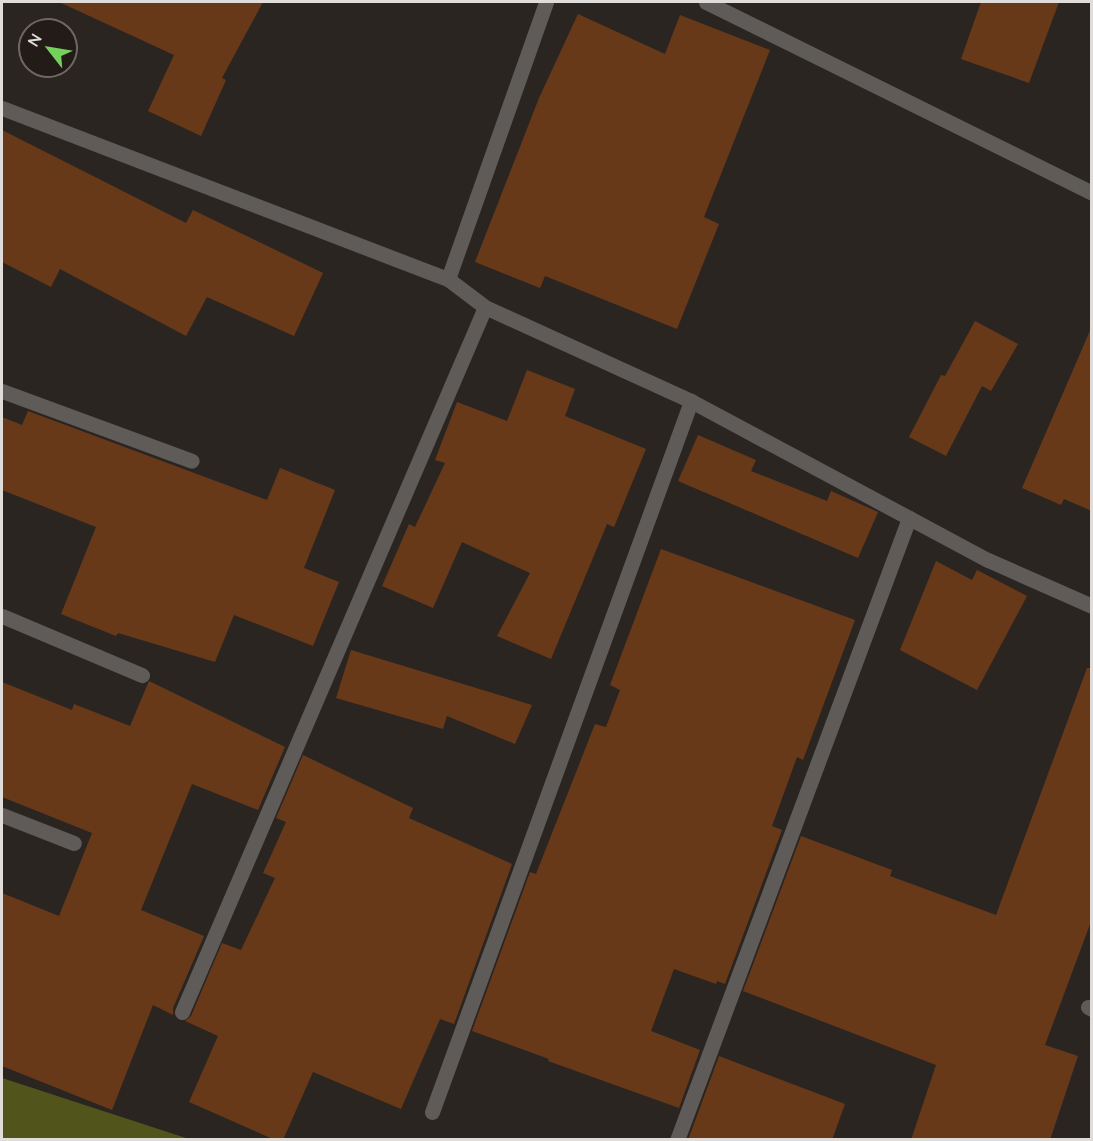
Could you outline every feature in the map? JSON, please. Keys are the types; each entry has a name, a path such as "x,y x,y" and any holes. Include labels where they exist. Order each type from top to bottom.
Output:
{"street":[{"path":"448,279 546,2"},
{"path":"706,2 1092,193"},
{"path":"2,108 448,279 485,307 691,401 988,560 1092,606"},
{"path":"182,1012 485,307"},
{"path":"2,391 192,461"},
{"path":"432,1112 691,401"},
{"path":"677,1140 909,518"},
{"path":"2,616 142,675"},
{"path":"2,815 74,843"}],"shaded area":[{"path":"2,1078 189,1139 2,1139"}],"building":[{"path":"59,2 263,2 222,78 226,80 201,136 148,111 174,55"},
{"path":"981,2 1059,2 1029,83 961,59"},
{"path":"578,14 665,54 680,15 770,50 704,217 719,224 677,329 545,276 540,288 475,262 539,98"},
{"path":"2,130 186,223 193,210 323,273 294,336 207,297 186,336 60,269 51,287 2,262"},
{"path":"975,321 1018,344 991,391 982,386 946,456 909,437 941,375 945,376"},
{"path":"1092,326 1092,511 1064,499 1061,505 1022,488"},
{"path":"527,370 575,389 565,416 646,449 614,527 607,524 551,659 497,636 530,573 462,542 433,608 382,586 409,524 415,527 445,463 435,460 457,402 507,421"},
{"path":"28,411 267,500 280,468 335,490 304,568 339,582 313,646 234,615 215,662 118,633 116,636 61,614 96,527 2,490 2,417 22,425"},
{"path":"698,435 756,460 751,471 827,501 831,491 878,512 858,558 678,481"},
{"path":"661,549 855,620 803,760 797,757 772,826 782,830 725,984 717,981 716,984 674,969 651,1031 700,1050 679,1108 472,1031 530,872 536,874 595,724 606,727 620,690 610,685"},
{"path":"936,561 972,580 977,570 1027,596 977,690 900,650"},
{"path":"351,650 532,705 515,744 447,716 443,729 336,698"},
{"path":"1087,668 1092,668 1092,919 1045,1045 1078,1056 1050,1140 911,1140 936,1065 743,991 801,836 892,870 890,876 996,915"},
{"path":"149,681 285,747 258,810 192,784 141,910 204,936 173,1008 173,1015 153,1005 112,1110 2,1066 2,893 59,916 92,833 2,797 2,682 72,710 74,704 130,726"},
{"path":"303,755 413,808 409,818 512,864 454,1024 440,1019 401,1109 313,1072 283,1140 275,1140 189,1102 218,1036 185,1021 191,1016 222,943 241,950 275,878 263,873 286,822 276,818"},
{"path":"719,1056 845,1104 832,1140 688,1140"}]}
